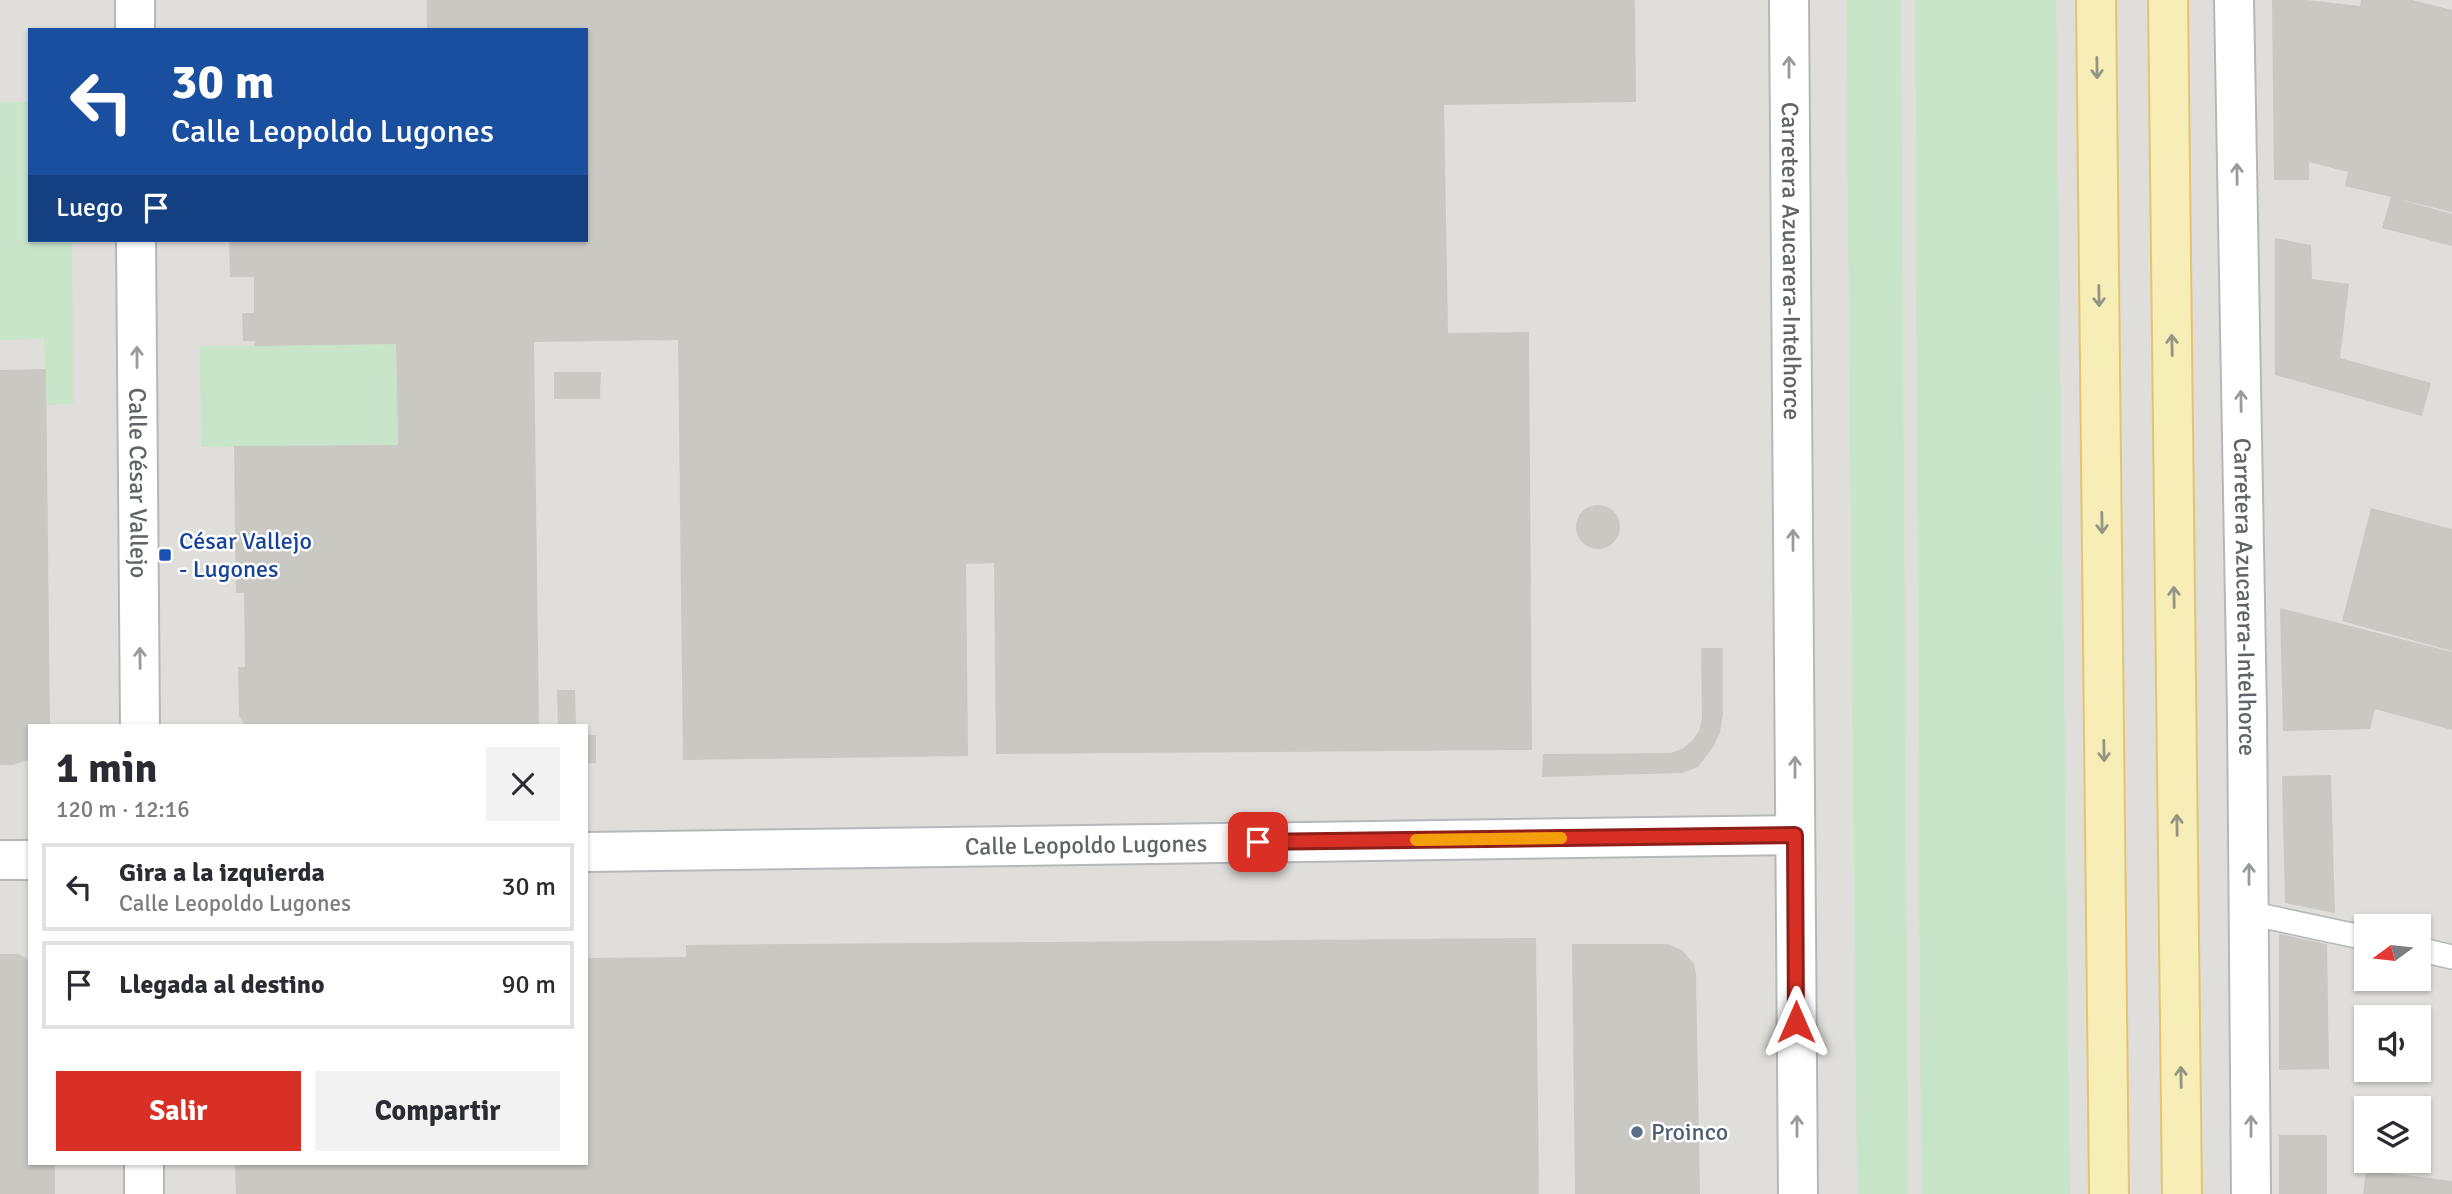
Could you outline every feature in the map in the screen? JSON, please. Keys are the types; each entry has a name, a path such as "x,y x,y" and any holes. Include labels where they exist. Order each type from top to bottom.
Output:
{"main road":[{"path":"2096,0 2109,1194"},
{"path":"2168,0 2182,1194"}],"street":[{"path":"135,0 135,28"},
{"name":"Carretera Azucarera-Intelhorce","path":"1789,0 1798,1194"},
{"name":"Carretera Azucarera-Intelhorce","path":"2234,0 2251,1194"},
{"name":"Calle César Vallejo","path":"136,242 141,724"},
{"name":"Calle Leopoldo Lugones","path":"588,852 1795,835"},
{"path":"0,860 28,860"},
{"path":"144,1165 145,1194"}],"lane":[{"path":"2249,913 2354,935"},
{"path":"2431,952 2452,957"}],"shaded area":[{"path":"0,0 2452,0 2452,1194 0,1194"}],"green space":[{"path":"1846,0 1901,0 1908,1194 1857,1194"},
{"path":"1915,0 2056,0 2070,1194 1921,1194"},
{"path":"0,102 28,102 28,242 72,242 73,404 47,405 44,339 0,340"},
{"path":"396,344 398,445 201,447 200,346"}],"building":[{"path":"427,0 1635,0 1636,102 1444,105 1448,333 1529,332 1532,750 996,754 994,563 966,564 968,756 683,760 678,340 534,342 539,724 244,724 239,716 238,667 245,667 244,593 236,593 234,446 398,445 396,344 254,346 255,341 243,341 242,313 254,313 254,277 230,277 229,242 588,242 588,28 427,28"},
{"path":"2272,0 2307,0 2360,6 2361,0 2412,0 2452,10 2452,212 2394,198 2452,214 2452,246 2382,228 2391,197 2345,186 2348,172 2309,162 2309,180 2274,180"},
{"path":"2275,238 2311,245 2312,279 2349,284 2340,358 2431,383 2422,416 2275,375"},
{"path":"46,369 50,724 28,724 28,760 13,765 0,765 0,370"},
{"path":"554,372 601,372 600,399 554,399"},
{"path":"1598,505 1613,512 1620,527 1613,542 1598,549 1583,542 1576,527 1583,512"},
{"path":"2371,508 2452,529 2452,651 2342,621"},
{"path":"2280,608 2452,652 2452,730 2375,709 2370,729 2283,731"},
{"path":"1701,648 1723,648 1723,714 1720,732 1713,747 1698,767 1682,773 1542,777 1543,754 1670,753 1682,749 1692,741 1699,731 1702,718"},
{"path":"557,690 575,690 576,724 558,724"},
{"path":"588,735 596,735 596,763 588,763"},
{"path":"2331,775 2335,913 2285,903 2282,776"},
{"path":"2279,934 2327,944 2329,1069 2279,1070"},
{"path":"1536,938 1539,1194 236,1194 235,1165 588,1165 588,958 686,957 686,945"},
{"path":"1572,944 1667,944 1682,950 1694,964 1700,1194 1575,1194"},
{"path":"0,954 18,954 28,959 28,1165 55,1165 55,1194 0,1194"},
{"path":"2279,1135 2327,1135 2327,1194 2279,1194"},
{"path":"2366,1173 2389,1173 2452,1181 2452,1194 2363,1194"}],"slow traffic":[{"path":"1416,840 1561,838"}],"place":[{"name":"César Vallejo - Lugones","path":"165,555"},
{"name":"Proinco","path":"1637,1132"}],"route":[{"path":"1258,842 1795,835 1796,1022"}]}
